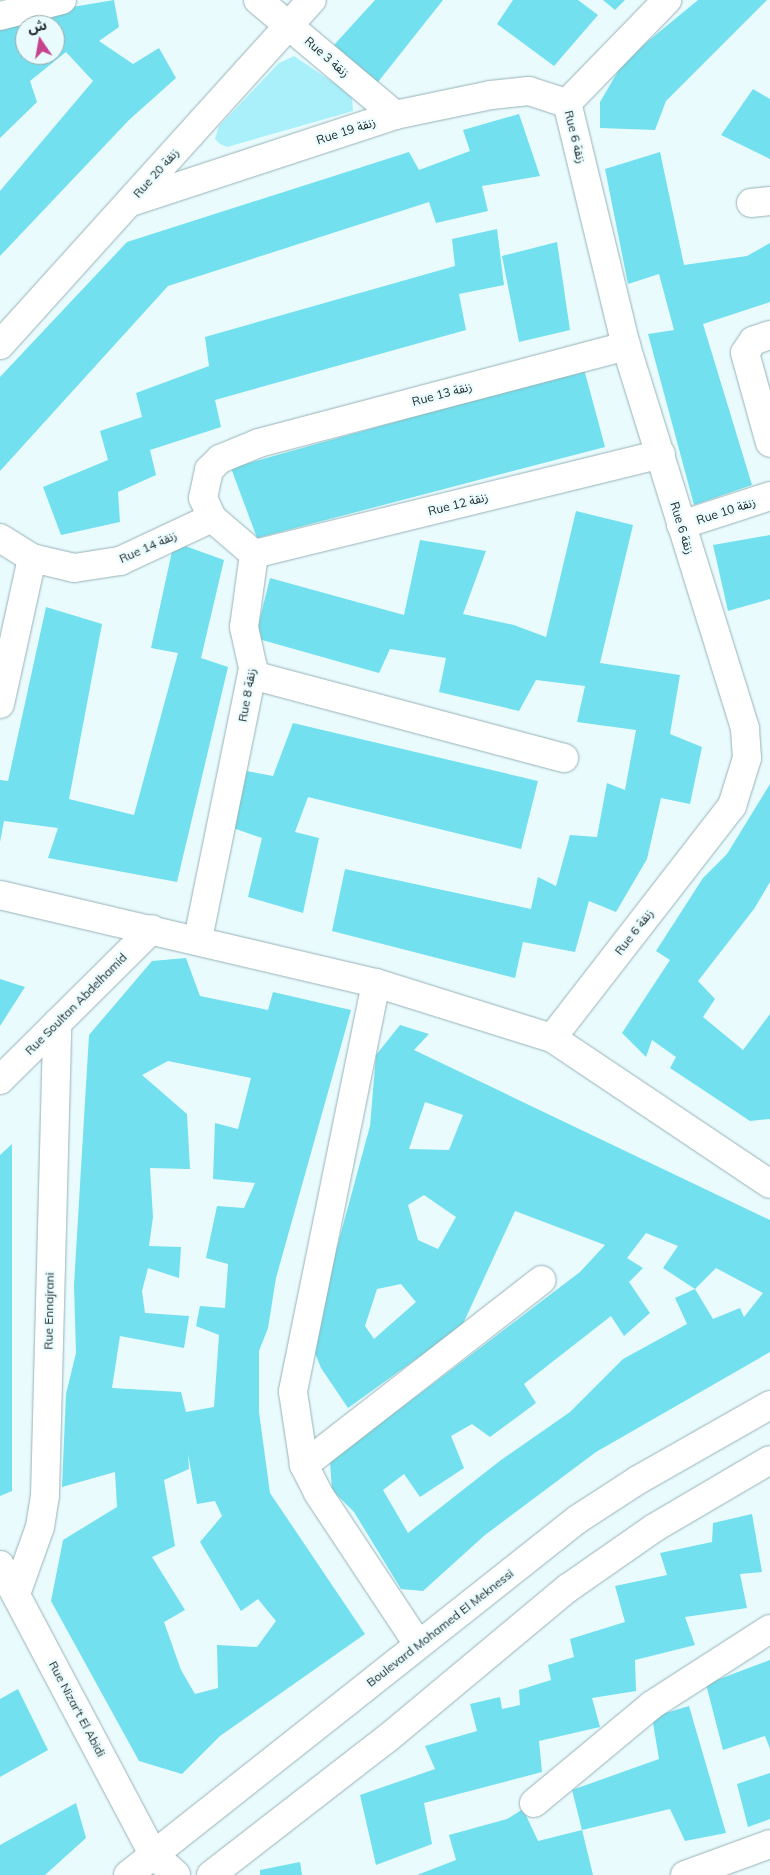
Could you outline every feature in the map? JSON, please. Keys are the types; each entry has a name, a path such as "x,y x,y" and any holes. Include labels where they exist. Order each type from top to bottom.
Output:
{"street":[{"path":"0,16 62,0"},
{"name":"Rue 3 زنقة","path":"258,0 290,24 395,116"},
{"name":"Rue 20 زنقة","path":"0,345 312,0"},
{"name":"Rue 6 زنقة","path":"552,1038 732,806 743,780 747,758 745,728 626,346 567,103 667,0"},
{"name":"Rue 19 زنقة","path":"130,202 395,116 492,95 529,91 567,103"},
{"path":"770,335 753,342 745,353 770,443"},
{"name":"Rue 13 زنقة","path":"212,518 203,498 209,470 220,459 259,443 626,346"},
{"name":"Rue 12 زنقة","path":"254,554 661,454"},
{"name":"Rue 10 زنقة","path":"681,525 770,496"},
{"path":"212,518 254,554"},
{"name":"Rue 14 زنقة","path":"0,538 32,558 74,568 120,561 212,518"},
{"name":"Rue 8 زنقة","path":"198,939 252,675 253,657 244,627 254,554"},
{"path":"0,704 32,558"},
{"path":"252,675 564,758"},
{"path":"0,895 198,939 376,983 552,1038 770,1184"},
{"name":"Rue Soultan Abdelhamid","path":"0,1080 152,929"},
{"path":"376,983 293,1392 304,1466 318,1493 418,1644"},
{"name":"Rue Ennajrani","path":"16,1594 40,1527 45,1495 57,1023"},
{"path":"304,1466 542,1280"},
{"name":"Boulevard Mohamed El Meknessi","path":"128,1875 578,1519 638,1480 770,1405"},
{"path":"211,1875 404,1725 568,1588 654,1528 770,1461"},
{"name":"Rue Nizar't El Abidi","path":"0,1565 153,1854 176,1875"},
{"path":"534,1803 652,1705 770,1629"},
{"path":"685,1875 770,1844"}],"shaded area":[{"path":"294,56 352,95 353,111 227,147 220,144 215,139 219,126 279,63"}],"building":[{"path":"114,0 119,27 99,41 133,64 159,48 176,78 129,120 0,256 0,191 93,81 65,53 65,15 34,15"},
{"path":"375,0 443,0 378,82 334,45"},
{"path":"513,0 578,0 598,15 554,66 497,24"},
{"path":"603,0 625,0 615,10"},
{"path":"698,0 767,0 666,101 655,130 600,128 600,102 624,61"},
{"path":"15,21 15,65 50,65 30,81 37,102 0,138 0,26"},
{"path":"753,89 770,99 770,159 721,135"},
{"path":"519,114 540,176 482,186 488,211 436,223 429,202 168,286 0,471 0,377 127,242 409,152 419,170 470,151 463,130"},
{"path":"660,152 684,265 747,256 770,243 770,302 703,324 752,485 694,505 648,334 674,330 659,274 628,284 605,169"},
{"path":"497,229 504,285 459,294 466,330 215,400 221,427 150,450 156,475 118,492 120,522 61,535 43,487 108,460 100,431 142,417 136,393 209,366 205,337 455,266 452,239"},
{"path":"557,242 570,330 519,342 502,256"},
{"path":"584,369 605,447 257,538 231,468"},
{"path":"576,511 633,525 600,663 680,675 670,734 702,747 690,804 661,798 647,859 616,912 589,901 575,952 523,942 515,978 332,931 345,869 531,909 538,877 556,886 570,835 597,837 607,783 625,790 636,730 577,722 585,686 536,680 519,711 439,692 446,658 390,649 379,673 255,638 270,578 404,615 420,540 486,551 463,614 514,625 546,637"},
{"path":"770,535 770,599 728,611 713,545"},
{"path":"174,542 224,560 201,658 228,667 177,882 48,858 58,828 4,821 0,842 0,780 8,781 46,607 102,624 69,799 134,815 178,653 151,648"},
{"path":"293,723 538,781 521,849 308,797 295,832 319,838 303,913 248,897 262,838 233,828 246,771 273,776"},
{"path":"770,784 770,882 754,909 698,981 715,999 703,1017 743,1050 770,1014 770,1119 750,1121 670,1068 676,1057 652,1040 646,1057 622,1033 670,960 656,951 703,878 727,854"},
{"path":"186,958 200,996 268,1010 273,992 351,1010 276,1278 268,1328 259,1351 259,1412 270,1493 365,1634 220,1736 182,1774 139,1761 51,1601 63,1540 117,1507 115,1472 62,1487 66,1394 76,1353 74,1285 89,1035 152,961","holes":["168,1061 251,1078 238,1129 215,1123 213,1179 255,1183 244,1208 217,1206 206,1258 228,1264 225,1308 200,1306 196,1326 219,1335 214,1407 186,1412 181,1392 112,1388 120,1336 184,1348 189,1316 145,1313 142,1291 148,1268 179,1278 181,1247 149,1246 153,1217 150,1168 190,1169 187,1114 142,1075","188,1454 197,1504 215,1501 222,1516 200,1542 241,1611 258,1599 276,1621 257,1647 217,1645 218,1688 195,1694 181,1670 164,1622 185,1610 152,1557 175,1546 164,1480 189,1469"]},
{"path":"0,979 25,987 0,1026"},
{"path":"400,1025 429,1034 414,1050 770,1220 770,1352 596,1452 485,1535 423,1591 401,1589 354,1512 332,1490 330,1462 580,1272 605,1245 515,1211 462,1326 348,1408 321,1368 311,1343 370,1126 376,1055","holes":["425,1102 463,1115 449,1150 409,1149","424,1195 456,1217 438,1249 418,1240 408,1205","646,1233 678,1246 663,1268 695,1289 675,1298 687,1324 623,1359 570,1412 501,1460 408,1533 383,1490 404,1474 420,1497 464,1468 451,1436 472,1424 490,1437 536,1403 524,1384 611,1316 624,1336 650,1313 629,1282 643,1268 627,1258","716,1268 763,1293 744,1317 740,1308 713,1319 695,1289","401,1284 416,1302 374,1339 365,1326 377,1289"]},
{"path":"12,1144 12,1491 0,1496 0,1155"},
{"path":"752,1514 762,1572 740,1574 747,1608 685,1617 695,1645 635,1660 636,1691 592,1698 600,1727 539,1741 542,1772 424,1803 432,1844 376,1865 360,1795 435,1769 425,1746 477,1731 470,1704 500,1697 502,1709 520,1705 519,1690 551,1680 548,1665 574,1657 570,1639 625,1622 615,1586 667,1575 660,1553 712,1542 713,1523"},
{"path":"770,1660 770,1749 765,1736 723,1750 706,1684"},
{"path":"18,1689 48,1750 0,1777 0,1699"},
{"path":"689,1706 726,1833 685,1841 670,1809 582,1830 572,1790 659,1759 652,1717"},
{"path":"770,1773 770,1819 748,1827 737,1784"},
{"path":"76,1803 86,1838 45,1875 0,1875 0,1845"},
{"path":"523,1809 538,1841 582,1830 593,1875 417,1875 456,1860 449,1835 507,1819"},
{"path":"300,1862 302,1875 260,1875 260,1870"}]}
